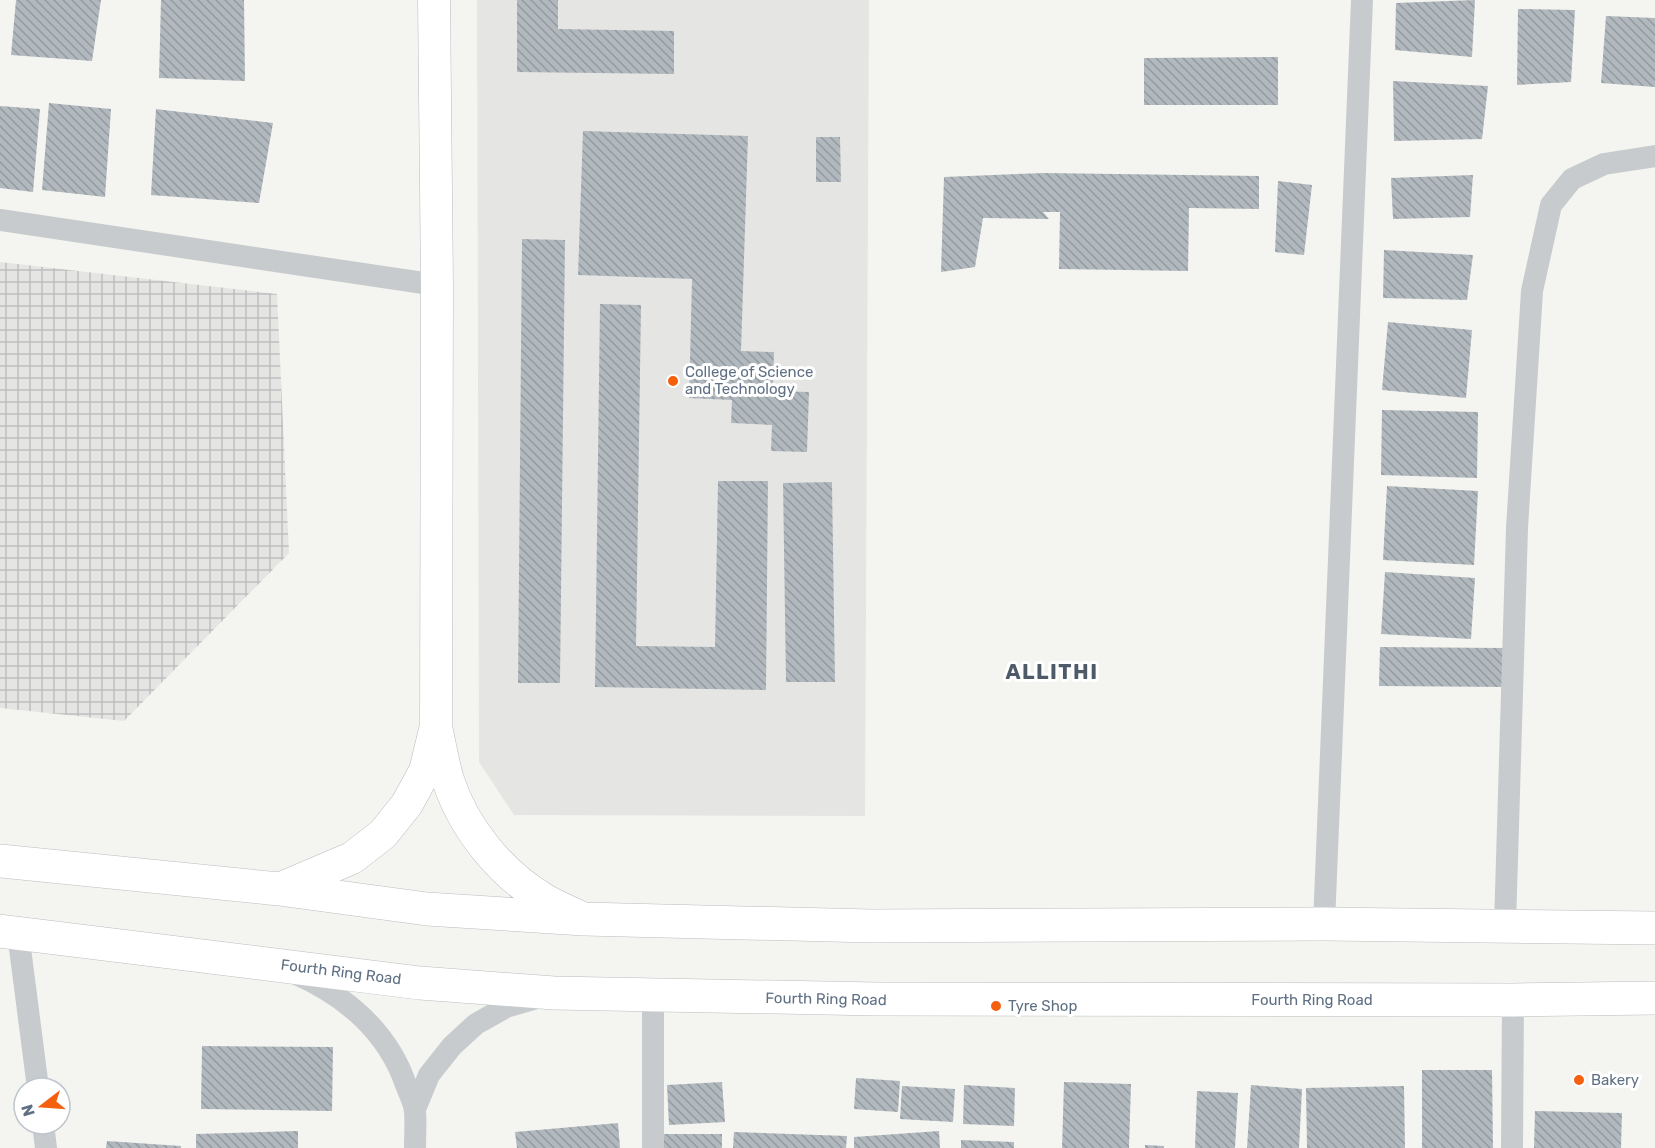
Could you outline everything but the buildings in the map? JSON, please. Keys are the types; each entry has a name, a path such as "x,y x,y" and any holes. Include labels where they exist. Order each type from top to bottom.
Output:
{"main road":[{"path":"0,861 279,889 427,909 584,919 872,926 1324,924 1655,928"},
{"name":"Fourth Ring Road","path":"9,932 420,982 554,993 877,999 1513,1000 1655,998"}],"street":[{"path":"434,0 437,285 436,727 449,781 463,814 482,844 512,876 544,900 584,919"},
{"path":"1324,924 1362,0"},
{"path":"1505,925 1517,528 1532,291 1551,205 1572,179 1604,164 1655,156"},
{"path":"0,220 437,285"},
{"path":"279,889 352,858 383,834 407,804 425,771 436,727"},
{"path":"9,932 36,1076"},
{"path":"273,964 316,982 349,1004 378,1033 399,1064 415,1109 415,1148"},
{"path":"415,1109 429,1075 452,1046 476,1024 506,1007 554,993"},
{"path":"653,996 653,1148"},
{"path":"1512,1148 1513,1000"}],"shaded area":[{"name":"College of Science and Technology","path":"477,0 869,0 865,816 514,815 479,762"},
{"path":"0,262 277,294 289,553 124,721 0,708"}],"place":[{"name":"College of Science and Technology","path":"673,381"},
{"name":"Tyre Shop","path":"996,1006"},
{"name":"Bakery","path":"1579,1080"}],"district":[{"name":"ALLITHI","path":"1052,672"}]}
